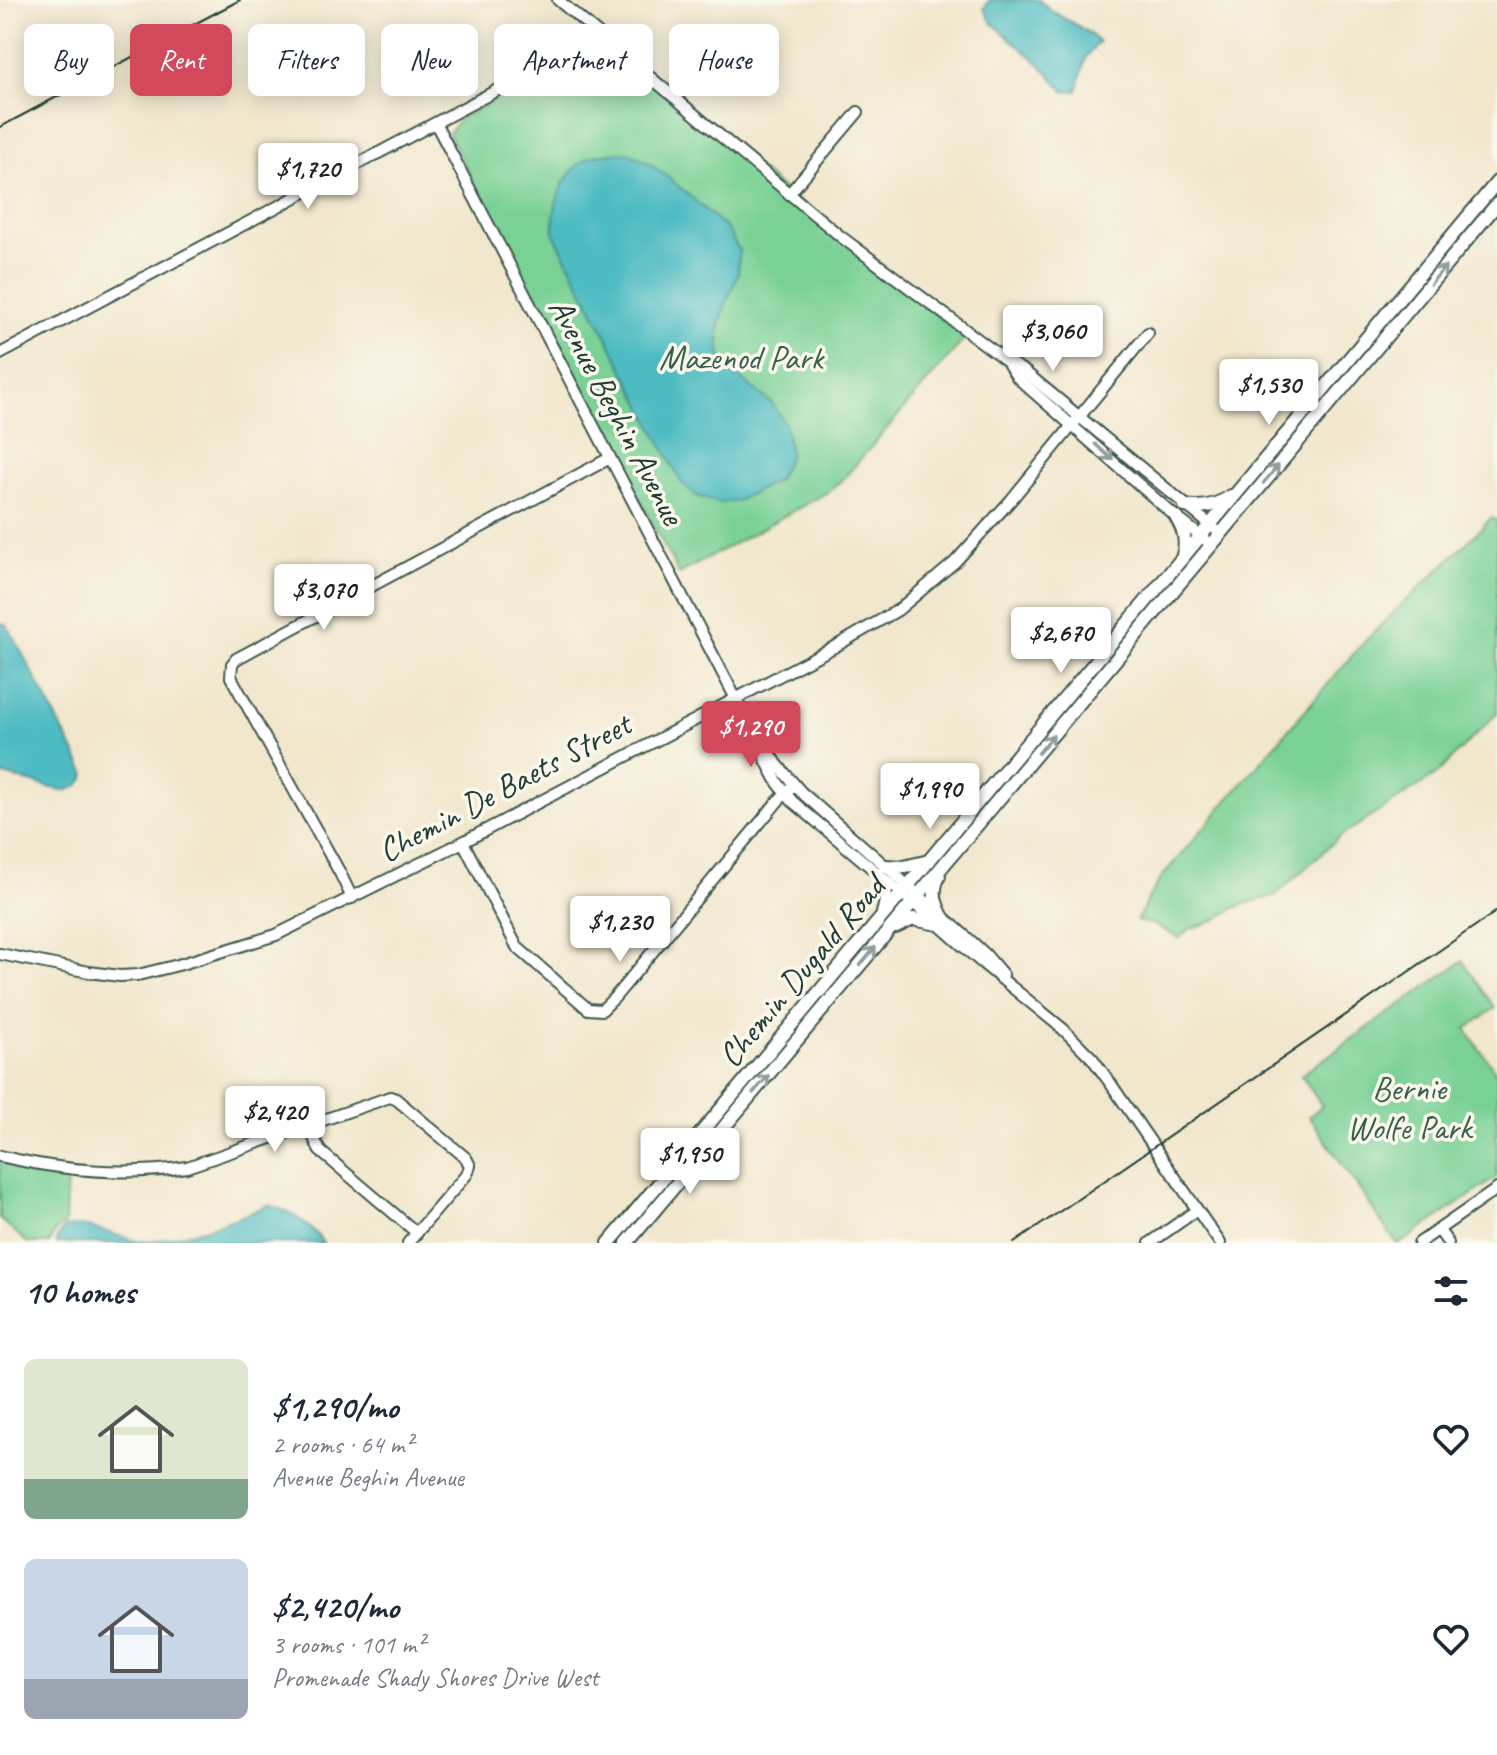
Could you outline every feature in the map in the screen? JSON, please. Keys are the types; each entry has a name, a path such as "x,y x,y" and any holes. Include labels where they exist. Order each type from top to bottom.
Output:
{"main road":[{"name":"Chemin Dugald Road","path":"627,1243 887,933 929,861 1497,182"},
{"name":"Chemin Dugald Road","path":"609,1243 881,918 942,868 1497,204"},
{"path":"1185,506 1208,507 1223,502 1240,490"},
{"path":"1176,517 1185,538 1181,560"},
{"path":"881,918 887,898 883,872 929,861"},
{"path":"887,933 913,919 941,921 934,894 942,868"}],"street":[{"path":"558,0 585,24"},
{"path":"653,81 840,236 1024,371 1176,517 1212,545"},
{"path":"0,354 494,93"},
{"path":"789,194 858,112"},
{"name":"Avenue Beghin Avenue","path":"436,124 770,768 941,921 981,962 1080,1046 1111,1084 1220,1243"},
{"name":"Chemin De Baets Street","path":"0,954 120,976 157,971 261,940 299,925 463,842 836,646 898,610 955,562 1011,500 1148,333"},
{"path":"1075,419 1221,534"},
{"path":"352,898 231,677 232,664 236,659 610,458"},
{"path":"463,842 517,947 588,1009 602,1010 790,789"},
{"path":"0,1156 62,1169 106,1172 153,1172 187,1167 390,1097 466,1158 470,1166 467,1174 408,1243"},
{"path":"308,1125 320,1151 417,1233"},
{"path":"1419,1243 1497,1189"},
{"path":"1150,1243 1197,1210"},
{"path":"1439,1230 1448,1243"}],"green space":[{"name":"Mazenod Park","path":"653,83 965,338 845,477 828,492 679,574 450,137 449,132 461,118 504,96 653,96"},
{"path":"1491,518 1497,520 1497,713 1437,774 1338,838 1276,895 1241,905 1211,922 1189,929 1179,938 1152,924 1137,921 1164,874 1357,650"},
{"name":"Bernie Wolfe Park","path":"1463,961 1495,1008 1466,1029 1497,1074 1497,1177 1401,1243 1396,1243 1309,1116 1322,1106 1301,1075"},
{"path":"0,1161 67,1173 65,1225 54,1232 50,1243 28,1243 0,1219"}],"water":[{"path":"989,0 1039,0 1099,42 1086,57 1077,91 1065,92 1041,65 992,23 984,9"},
{"path":"626,152 646,161 669,178 726,228 739,250 738,275 718,333 721,355 731,371 773,404 785,424 790,454 778,480 737,501 718,503 695,495 681,482 554,234 554,214 559,194 575,168 593,156"},
{"path":"0,623 11,632 86,774 74,788 63,791 0,774"},
{"path":"268,1205 299,1219 323,1243 56,1243 60,1233 78,1226 137,1241 151,1241 222,1223"}],"railway":[{"path":"0,127 240,0"},
{"path":"1014,1243 1497,911"}]}
